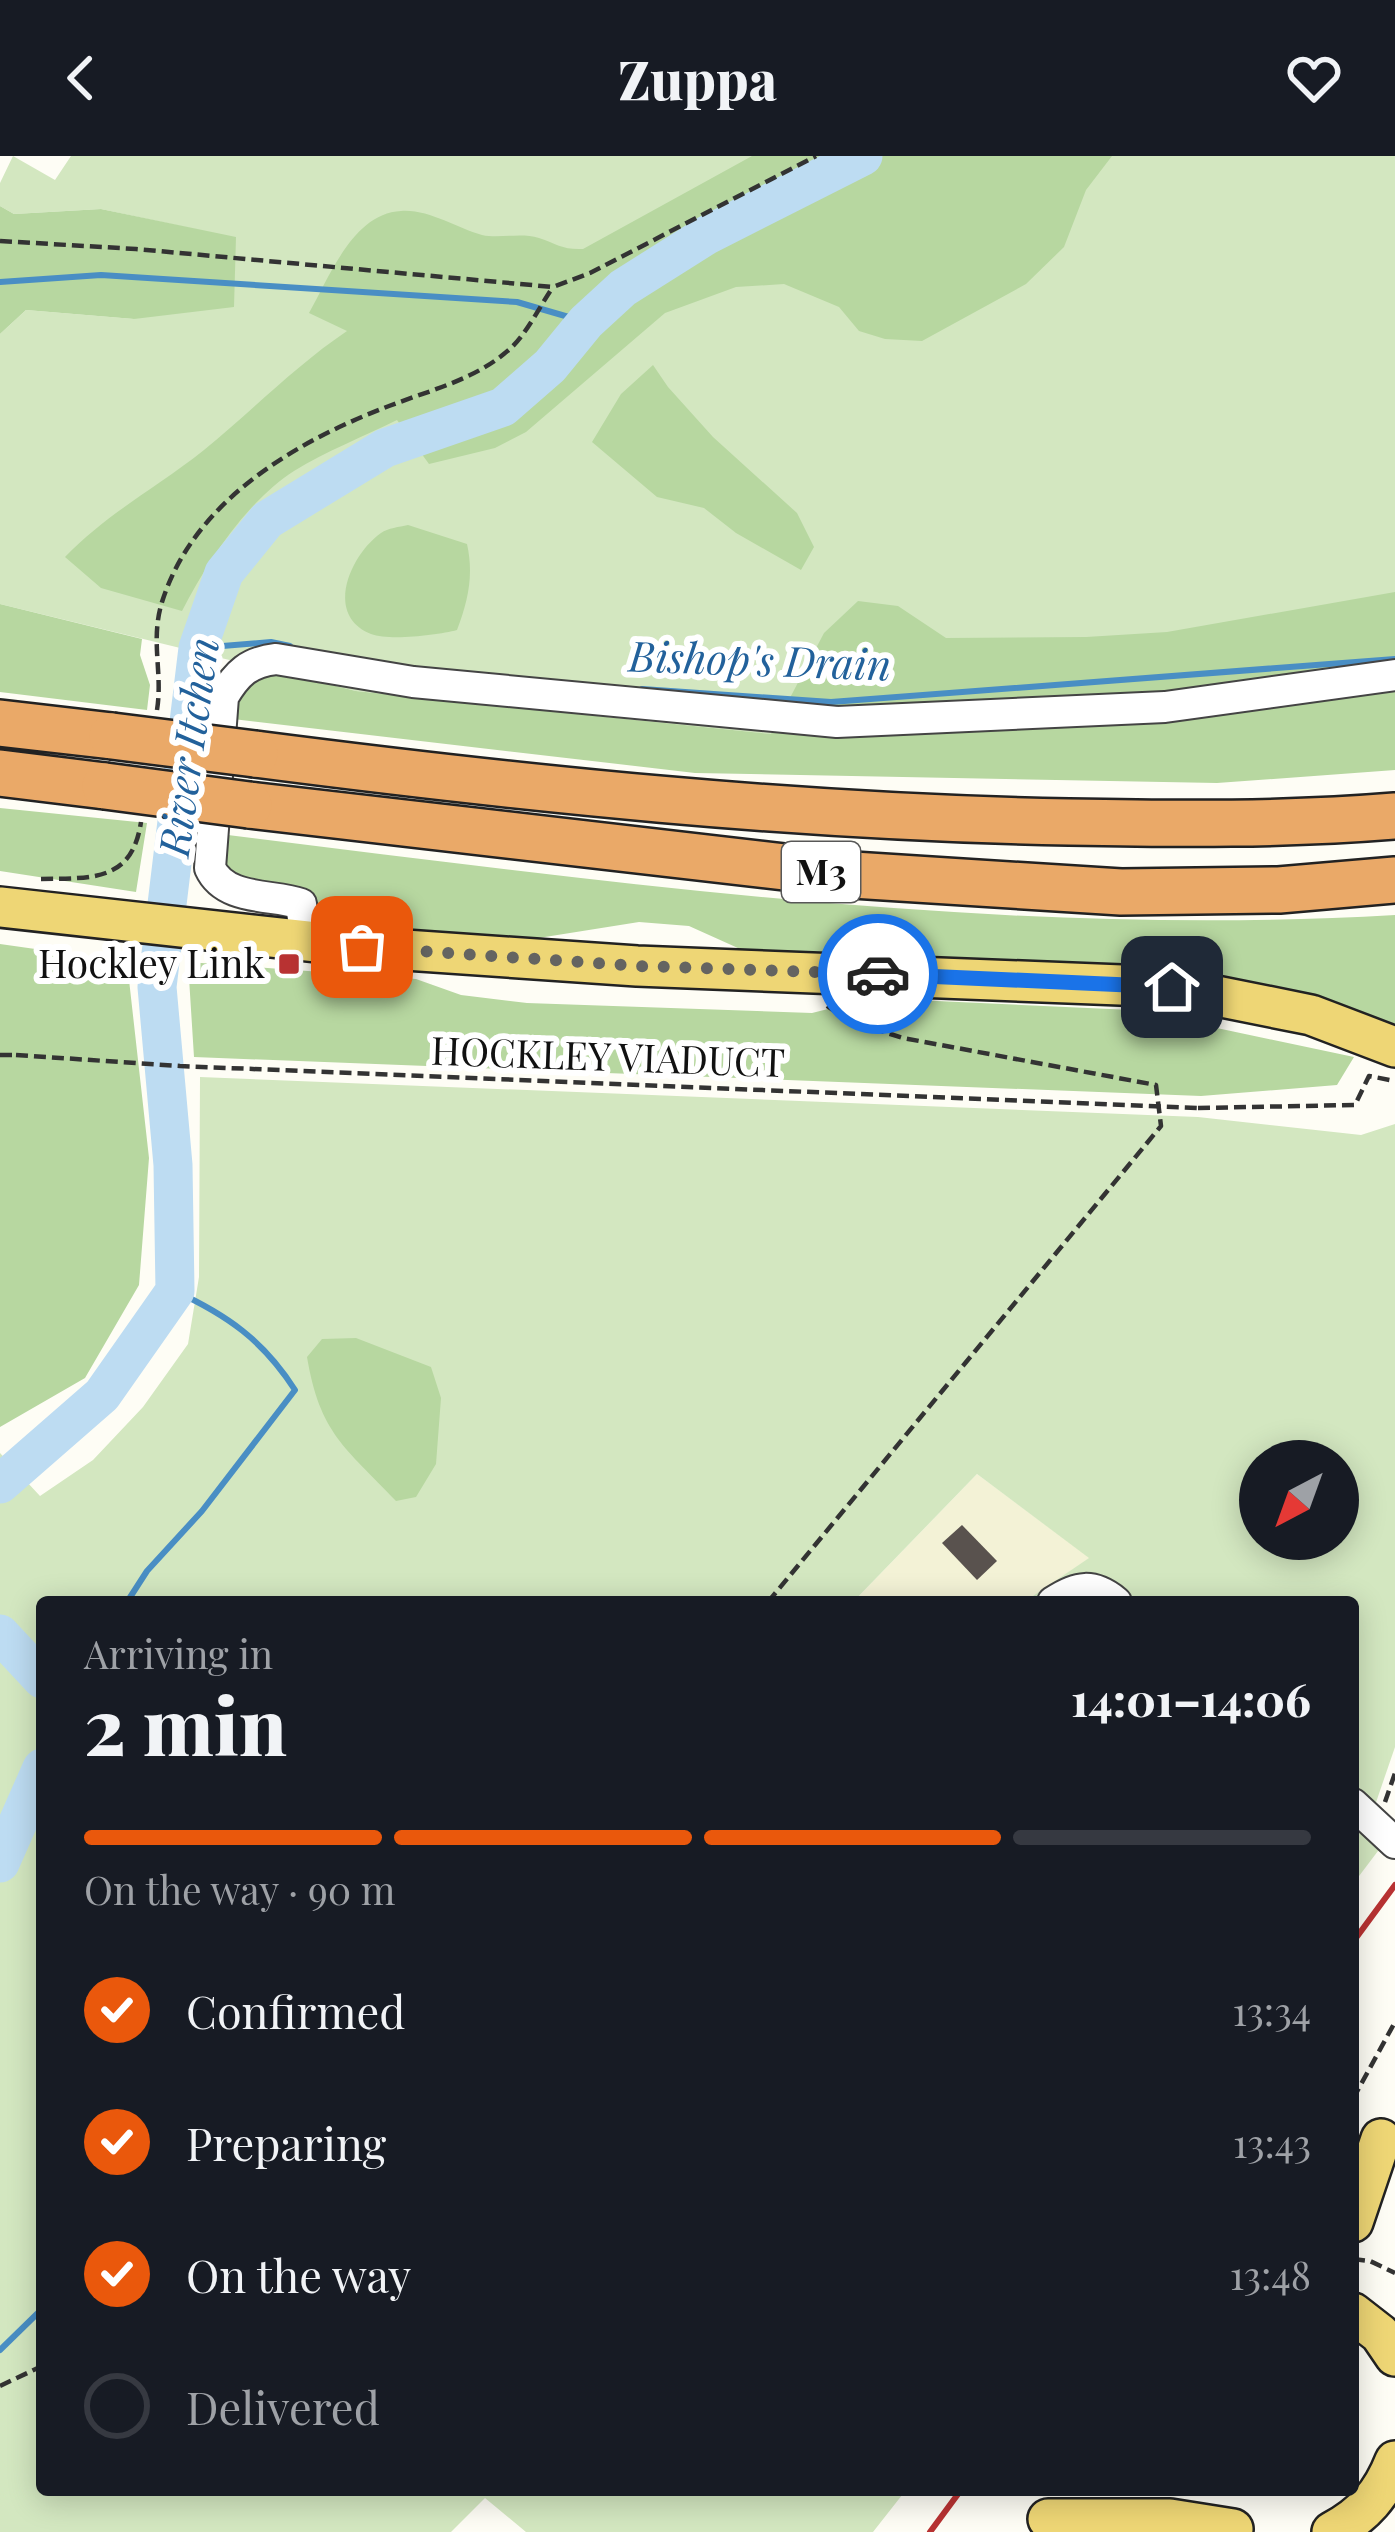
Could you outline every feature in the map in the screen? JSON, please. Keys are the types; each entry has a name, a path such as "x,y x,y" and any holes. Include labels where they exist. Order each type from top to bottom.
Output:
{"highway":[{"name":"M3","path":"0,723 596,795 889,818 1260,824 1395,816"},
{"name":"M3","path":"0,773 876,877 1120,892 1279,890 1395,880"}],"main road":[{"path":"11,893 118,919 306,941 638,966 1172,987 1311,1015 1395,1047"},
{"path":"1359,2172 1388,2126"},
{"path":"1359,2206 1388,2126"},
{"path":"1332,2532 1375,2499 1395,2461"},
{"path":"1038,2526 1086,2496"},
{"path":"1207,2496 1236,2531"},
{"path":"1038,2526 1170,2519 1236,2531"}],"lane":[{"path":"306,941 301,904 227,887 215,879 210,868 223,697 233,679 253,662 276,658 413,682 837,722 1165,706 1395,675"},
{"path":"1066,1596 1088,1586 1109,1596"},
{"path":"1359,1810 1395,1843"}],"path":[{"path":"0,242 136,249 553,287 590,273 816,156"},
{"path":"161,686 154,647 168,585 202,529 247,482 331,428 472,374 508,352 553,287"},
{"path":"11,893 93,878 117,869 137,849"},
{"path":"773,1596 1162,1126 1156,1085 903,1038 849,1021 821,1001"},
{"name":"HOCKLEY VIADUCT","path":"0,1055 1198,1108 1355,1105 1369,1076 1395,1081"},
{"path":"1359,2087 1395,2022"},
{"path":"1359,2259 1395,2273"},
{"path":"0,2386 36,2369"}],"green space":[{"path":"13,156 55,180 71,156 1395,156 1395,696 826,740 356,691 0,604 0,334 26,310 134,319 236,238 101,209 14,214 0,206 0,183"},
{"path":"752,156 1112,156 1086,190 1064,247 1026,284 922,341 885,339 859,331 839,307 784,284 736,287 665,313 526,432 495,448 429,464 397,420 306,464 276,484 244,516 182,611 101,588 65,557 347,331 309,313 344,250 369,223 411,211 482,235 532,236 583,249"},
{"path":"0,206 14,214 101,209 236,237 234,307 134,319 26,310 0,334"},
{"path":"653,365 713,437 797,513 814,547 801,570 736,533 704,508 657,497 592,442 621,394"},
{"path":"408,525 467,544 469,588 457,630 379,636 356,625 348,613 347,584 360,555 381,533"},
{"path":"1395,592 1395,770 1217,783 695,773 233,719 234,703 260,667 356,691 771,734 824,633 858,601 898,606 946,638 1086,637 1167,632"},
{"path":"0,604 142,639 140,655 150,685 147,710 0,692"},
{"path":"0,808 147,823 136,892 0,871"},
{"path":"220,834 660,887 953,912 1100,919 1395,915 1395,1032 749,953 689,926 639,922 526,940 319,927 225,873"},
{"path":"0,944 127,962 149,1158 139,1285 85,1378 0,1427"},
{"path":"188,962 416,979 461,995 527,1003 812,1013 872,998 1132,1010 1354,1057 1337,1085 1201,1096 194,1057"},
{"path":"200,1077 1198,1117 1361,1135 1395,1124 1395,1747 1372,1814 1378,1851 1359,1876 1359,1596 1033,1596 1089,1558 977,1474 859,1596 36,1596 36,2496 901,2496 873,2532 526,2532 485,2498 451,2532 0,2532 0,1453 40,1496 93,1460 143,1407 188,1344 199,1277"},
{"path":"356,1338 431,1367 441,1398 436,1464 416,1497 396,1501 337,1438 319,1404 307,1357 322,1339"},
{"path":"977,1474 1090,1558 1033,1596 859,1596"}],"building":[{"path":"962,1525 997,1561 977,1580 942,1543"}],"waterway":[{"name":"River Itchen","path":"0,1484 102,1395 175,1291 173,1165 157,987 198,648 224,573 267,520 385,448 503,407 550,366 586,322 623,288 707,235 863,156"},
{"path":"0,282 101,275 517,302 586,322"},
{"name":"Bishop's Drain","path":"198,648 271,642 290,646"},
{"name":"Bishop's Drain","path":"642,689 831,702 1395,659"},
{"path":"131,1596 295,1390 242,1331 175,1291"},
{"name":"River Itchen","path":"0,1634 36,1673"},
{"name":"River Itchen","path":"0,1863 36,1782"},
{"path":"0,2350 36,2315"}],"railway":[{"path":"1359,1934 1395,1885"},
{"path":"930,2532 957,2496"}],"way so far":[{"path":"362,947 638,966 878,974"}],"place":[{"name":"Hockley Link","path":"289,964"}],"route":[{"path":"878,974 1172,987"}]}
